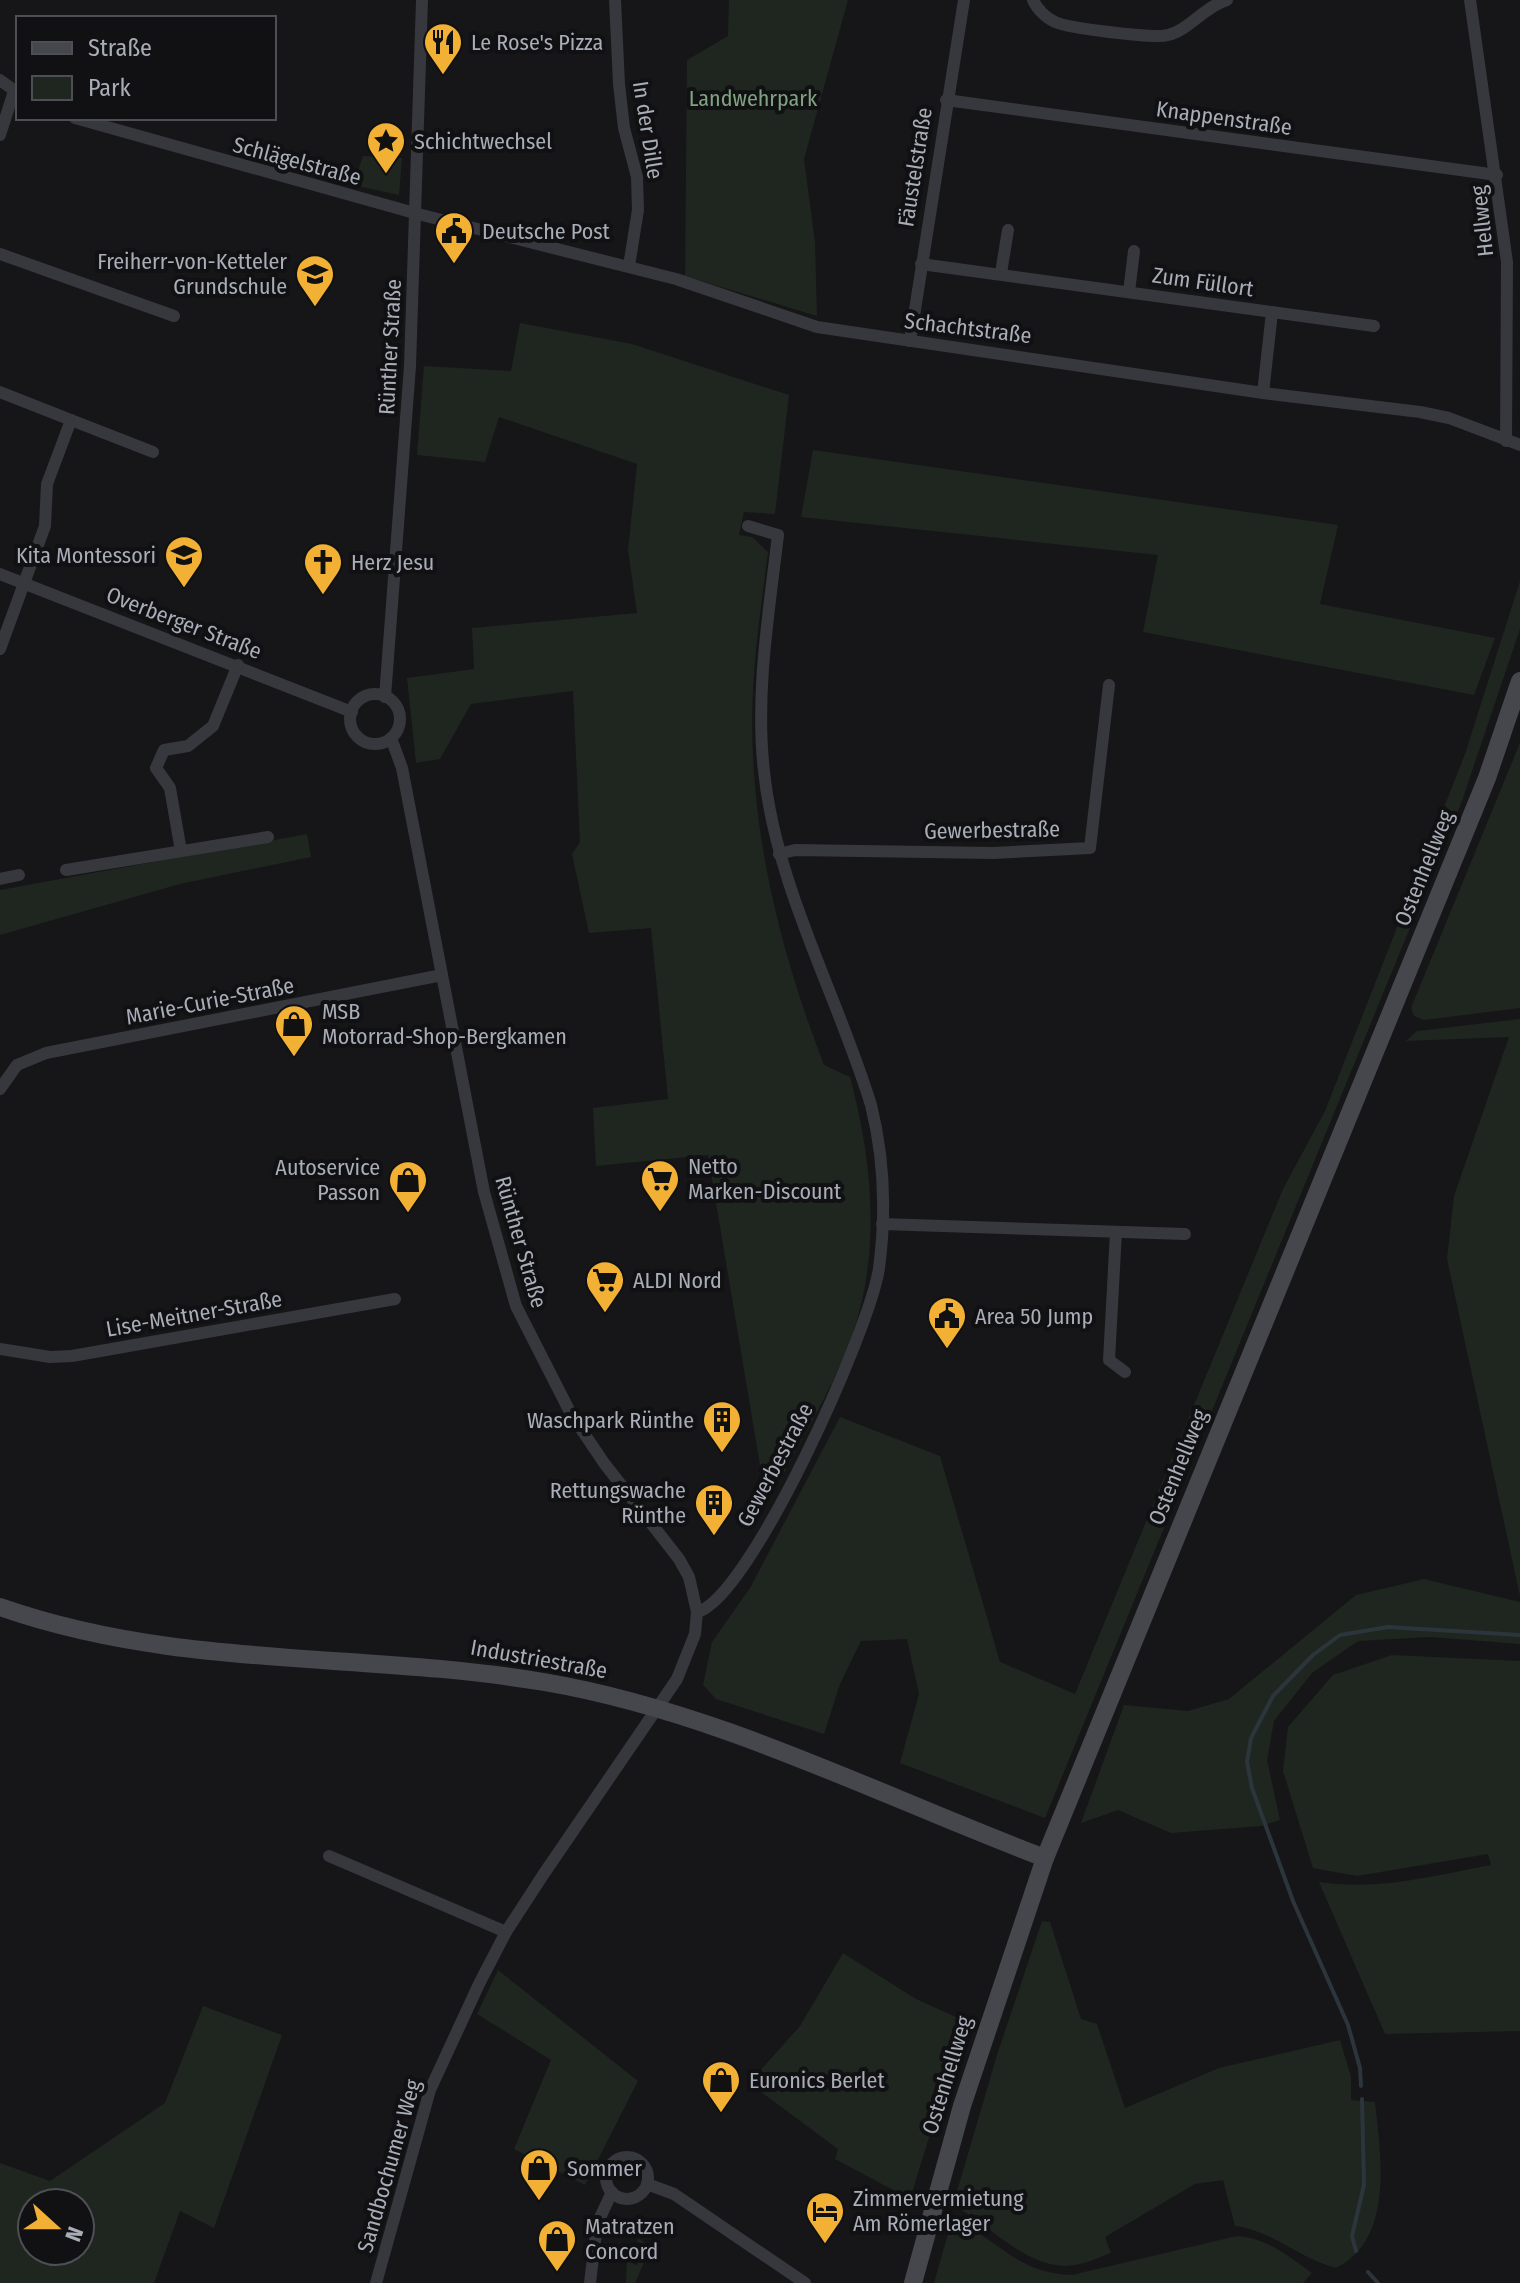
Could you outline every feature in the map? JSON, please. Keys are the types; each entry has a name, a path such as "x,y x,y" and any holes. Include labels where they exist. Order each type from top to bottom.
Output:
{"main road":[{"name":"Ostenhellweg","path":"913,2283 970,2079 1045,1858 1469,822 1520,681"},
{"name":"Industriestraße","path":"0,1607 76,1630 168,1647 217,1654 466,1671 546,1683 660,1708 818,1766 1045,1858"}],"street":[{"name":"Rünther Straße","path":"422,0 418,214 391,651 385,697 399,713 399,727 391,738 402,768 491,1223 516,1306 546,1370 579,1426 679,1559 689,1577 697,1612 688,1656 660,1708"},
{"name":"In der Dille","path":"615,0 624,128 637,177 638,210 629,266"},
{"name":"Fäustelstraße","path":"910,341 964,0"},
{"path":"1033,0 1037,8 1056,23 1154,37 1173,34 1198,14 1227,0"},
{"name":"Hellweg","path":"1470,0 1507,262 1506,441"},
{"path":"0,80 16,92 0,135"},
{"name":"Knappenstraße","path":"946,100 1497,175"},
{"name":"Schlägelstraße","path":"82,120 418,214"},
{"name":"Schachtstraße","path":"418,214 629,266 817,327 1026,355 1263,393 1420,412 1449,418 1520,445"},
{"path":"1001,273 1008,230"},
{"name":"Zum Füllort","path":"1129,292 1134,251"},
{"path":"0,254 174,316"},
{"name":"Zum Füllort","path":"921,264 1374,326"},
{"name":"Zum Füllort","path":"1263,393 1272,312"},
{"path":"0,392 153,452"},
{"path":"0,649 45,526 47,484 71,420"},
{"name":"Gewerbestraße","path":"697,1612 716,1601 744,1565 846,1372 867,1316 879,1271 882,1224 879,1146 871,1105 779,854 763,770 763,681 778,535 748,526"},
{"name":"Overberger Straße","path":"0,574 352,712"},
{"path":"181,851 170,788 156,768 164,750 188,746 213,726 238,665"},
{"name":"Gewerbestraße","path":"779,854 795,850 993,853 1090,848 1109,685"},
{"path":"385,697 365,697 352,712 353,730 362,740 375,744 391,738"},
{"path":"66,870 268,837"},
{"path":"0,879 19,875"},
{"name":"Marie-Curie-Straße","path":"0,1089 17,1065 46,1053 442,975"},
{"path":"882,1224 1185,1234"},
{"path":"1116,1232 1109,1360 1125,1372"},
{"name":"Lise-Meitner-Straße","path":"0,1349 50,1357 72,1356 395,1299"},
{"name":"Sandbochumer Weg","path":"376,2283 430,2090 506,1932 625,1754 660,1708"},
{"path":"329,1856 506,1932"},
{"path":"628,2157 642,2163 648,2176 647,2184 636,2197 627,2199 612,2192 606,2176 613,2162 628,2157"},
{"path":"647,2184 674,2194 805,2283"},
{"path":"590,2283 597,2224 612,2192"}],"green space":[{"name":"Landwehrpark","path":"729,0 848,0 804,159 815,242 817,316 685,276 687,60 728,36"},
{"path":"363,156 402,158 399,195 353,185"},
{"path":"520,323 632,344 789,395 775,514 744,512 739,535 752,537 768,552 758,628 752,723 759,823 778,922 807,1018 824,1065 850,1077 865,1145 871,1214 866,1282 847,1349 780,1481 761,1471 708,1155 596,1166 593,1108 668,1099 651,928 589,933 572,854 580,842 573,691 471,704 440,759 416,763 407,678 474,669 472,628 637,613 628,550 637,464 499,417 485,462 417,455 424,366 511,371"},
{"path":"813,450 1338,525 1320,604 1495,638 1474,695 1143,632 1158,555 801,517"},
{"path":"1520,581 1520,629 1462,801 1045,1818 900,1763 919,1694 907,1639 861,1641 840,1684 824,1734 716,1699 703,1685 712,1642 750,1588 840,1417 940,1456 1000,1662 1075,1694 1283,1189 1325,1111 1465,754"},
{"path":"1520,743 1520,1008 1424,1020 1414,1016 1411,1008"},
{"path":"307,834 311,857 180,884 0,935 0,890"},
{"path":"1520,1019 1520,1596 1447,1259 1454,1196 1509,1037 1406,1041 1417,1031"},
{"path":"1424,1579 1520,1602 1520,1644 1430,1637 1358,1641 1312,1673 1274,1721 1267,1760 1280,1820 1261,1826 1171,1833 1118,1810 1081,1823 1124,1705 1188,1711 1229,1699 1356,1595"},
{"path":"1392,1655 1520,1661 1520,2031 1385,2034 1319,1882 1363,1885 1426,1878 1491,1865 1488,1854 1357,1876 1313,1868 1283,1771 1288,1727 1333,1675"},
{"path":"1042,1921 1050,1922 1081,2019 1097,2024 1125,2108 1219,2068 1340,2040 1351,2077 1351,2100 1375,2102 1380,2147 1380,2195 1375,2217 1367,2238 1355,2255 1336,2268 1262,2233 1235,2226 1223,2180 1195,2184 1105,2237 1111,2253 1075,2265 1058,2266 1027,2255 953,2205 997,2055"},
{"path":"843,1953 916,1999 965,2021 910,2199 835,2159 838,2149 749,2083 800,2026"},
{"path":"498,1970 638,2081 585,2185 514,2149 551,2060 477,2014"},
{"path":"203,2006 282,2035 214,2228 180,2211 154,2283 0,2283 0,2163 50,2181 165,2103"},
{"path":"952,2220 969,2227 1021,2261 1052,2273 1072,2275 1237,2236 1268,2244 1312,2273 1303,2283 934,2283"},
{"path":"639,2239 660,2252 649,2251 635,2283 626,2283 627,2261 637,2265 646,2245 636,2241"}],"waterway":[{"path":"1361,2086 1360,2068 1348,2025 1293,1901 1252,1788 1247,1762 1251,1738 1273,1696 1313,1655 1340,1635 1388,1627 1520,1635"},
{"path":"1356,2251 1352,2236 1364,2185 1362,2099"},
{"path":"1368,2272 1378,2283"}],"place":[{"name":"Le Rose's Pizza","path":"443,76"},
{"name":"Schichtwechsel","path":"386,175"},
{"name":"Deutsche Post","path":"454,265"},
{"name":"Freiherr-von-Ketteler Grundschule","path":"315,308"},
{"name":"Kita Montessori","path":"184,589"},
{"name":"Herz Jesu","path":"323,596"},
{"name":"MSB Motorrad-Shop-Bergkamen","path":"294,1058"},
{"name":"Netto Marken-Discount","path":"660,1213"},
{"name":"Autoservice Passon","path":"408,1214"},
{"name":"ALDI Nord","path":"605,1314"},
{"name":"Area 50 Jump","path":"947,1350"},
{"name":"Waschpark Rünthe","path":"722,1454"},
{"name":"Rettungswache Rünthe","path":"714,1537"},
{"name":"Euronics Berlet","path":"721,2114"},
{"name":"Sommer","path":"539,2202"},
{"name":"Zimmervermietung Am Römerlager","path":"825,2245"},
{"name":"Matratzen Concord","path":"557,2273"}]}
